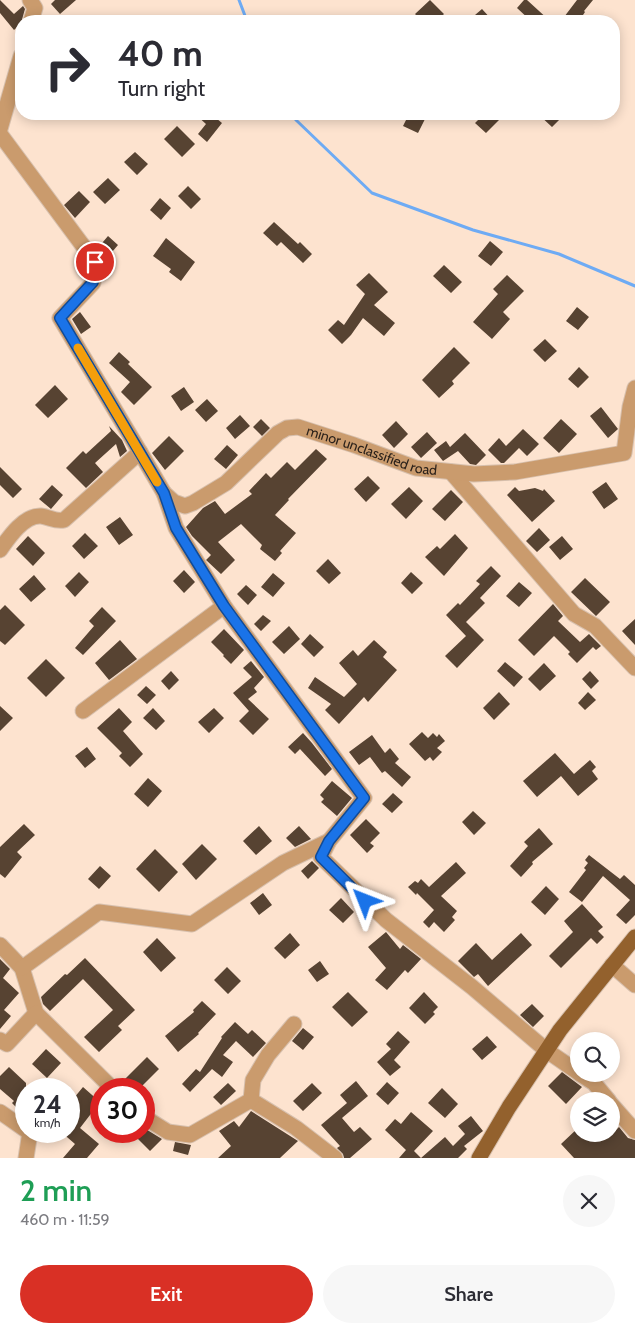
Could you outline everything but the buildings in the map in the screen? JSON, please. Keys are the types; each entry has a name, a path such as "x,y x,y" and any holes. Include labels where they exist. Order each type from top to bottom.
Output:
{"main road":[{"path":"479,1158 509,1107 560,1030 635,937"}],"street":[{"path":"30,0 35,8 33,15"},
{"path":"0,129 15,77"},
{"name":"minor unclassified road","path":"0,134 95,262 93,282 60,318 164,493 174,502 185,506 193,504 226,483 278,433 287,428 298,427 416,468 474,474 515,472 630,450 630,407 635,388"},
{"path":"0,550 10,535 26,521 39,516 59,521 64,520 140,452"},
{"path":"451,472 574,614 595,626 635,668"},
{"path":"164,493 176,528 224,606 364,798 329,841 321,857 386,920 472,987 546,1050 570,1066"},
{"path":"83,711 224,606"},
{"path":"22,968 99,912 192,924 283,863 329,841"},
{"path":"0,945 22,968 36,1013 102,1078"},
{"path":"612,965 635,985"},
{"path":"0,1040 7,1044 36,1013"},
{"path":"251,1100 253,1080 268,1055 294,1024"},
{"path":"593,1082 602,1092"},
{"path":"155,1124 168,1132 190,1135 251,1100"},
{"path":"251,1100 296,1128 334,1158"},
{"path":"0,1112 15,1122"},
{"path":"620,1114 635,1131"},
{"path":"26,1158 28,1143"}],"waterway":[{"path":"239,0 245,15"},
{"path":"296,120 372,193 473,230 559,254 635,286"}],"slow traffic":[{"path":"78,348 157,482"}],"route":[{"path":"95,262 93,282 60,318 164,493 176,528 224,606 364,798 329,841 321,857 365,901"}]}
